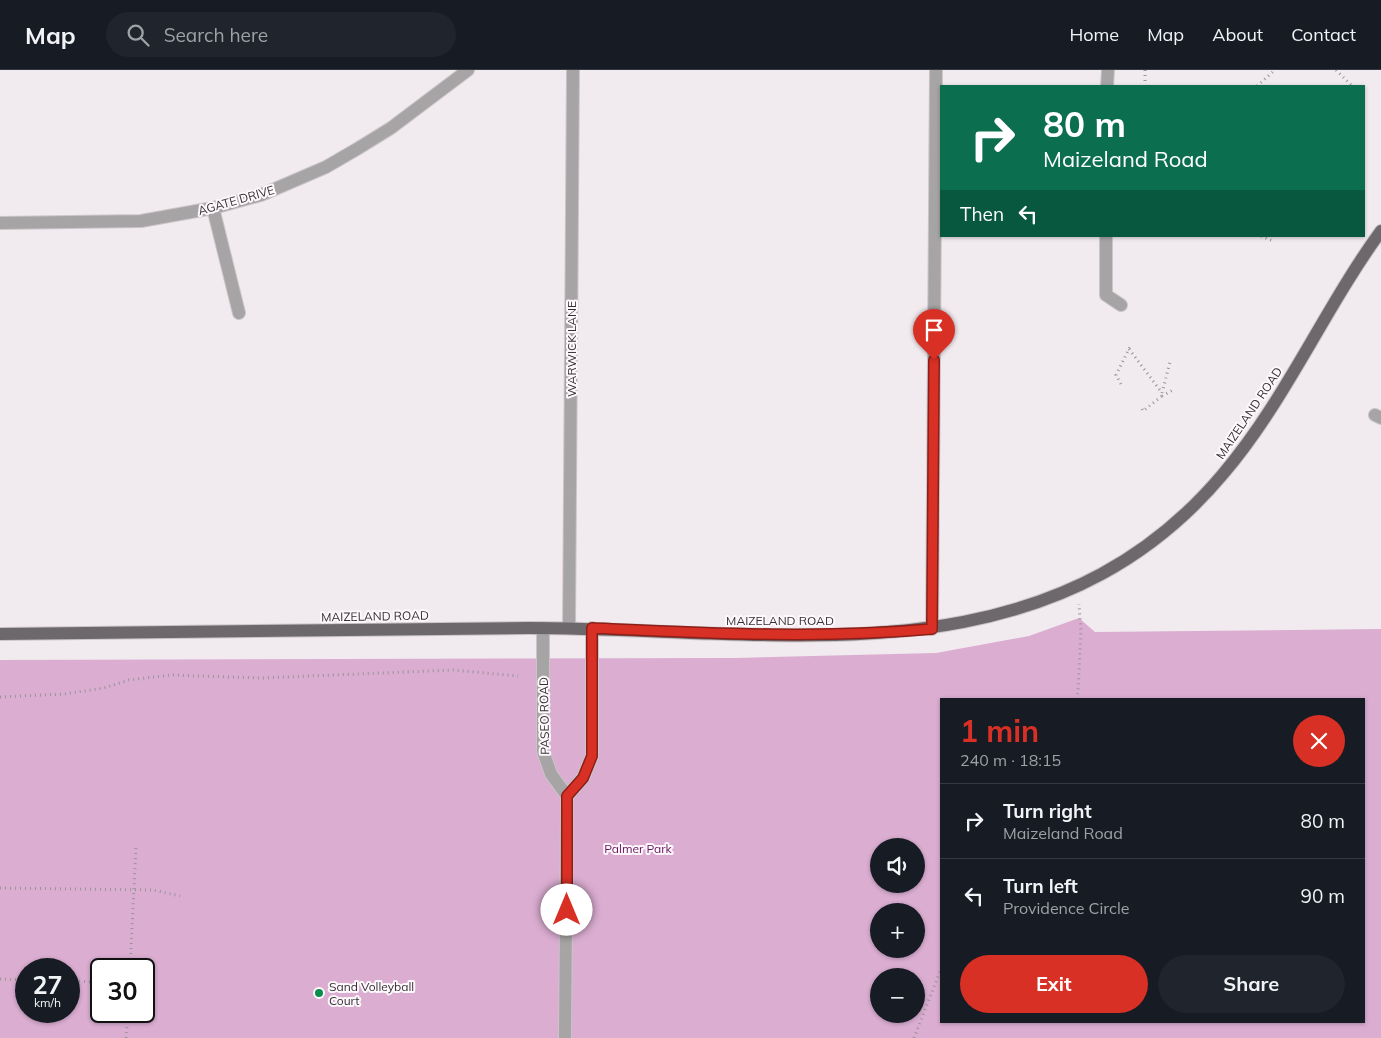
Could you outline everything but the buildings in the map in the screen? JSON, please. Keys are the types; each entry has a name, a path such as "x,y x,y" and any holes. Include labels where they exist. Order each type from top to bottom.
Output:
{"main road":[{"name":"MAIZELAND ROAD","path":"0,634 592,628 743,635 875,634 932,629 1002,615 1036,604 1119,565 1158,537 1192,507 1222,476 1253,434 1341,291 1381,231"}],"street":[{"name":"AGATE DRIVE","path":"0,223 141,222 213,208 261,195 326,167 391,128 468,70"},
{"name":"WARWICK LANE","path":"569,628 573,70"},
{"path":"932,629 936,70"},
{"path":"1107,85 1108,70"},
{"path":"213,208 239,313"},
{"path":"1106,237 1106,295 1120,305"},
{"name":"PASEO ROAD","path":"543,628 543,751 551,774 567,796"},
{"path":"565,1038 567,796 583,778 592,756 592,628"}],"path":[{"path":"1144,85 1145,70"},
{"path":"1258,85 1275,70"},
{"path":"1336,70 1351,85"},
{"path":"1263,237 1273,241"},
{"path":"1122,384 1116,375 1129,348 1162,395"},
{"path":"1162,395 1170,362"},
{"path":"1142,409 1143,411 1162,395 1174,390"},
{"path":"1076,698 1081,631 1077,586"},
{"path":"0,697 64,694 104,688 129,680 171,675 262,678 453,670 518,676"},
{"path":"131,958 136,847"},
{"path":"0,888 153,890 180,896"},
{"path":"914,1038 940,972"},
{"path":"0,979 15,980"},
{"path":"126,1038 127,1023"}],"green space":[{"name":"Palmer Park","path":"1079,618 1095,632 1381,629 1381,1038 0,1038 0,660 736,658 936,653 1029,636"}],"place":[{"name":"Sand Volleyball Court","path":"319,993"}],"route":[{"path":"567,910 567,796 583,778 589,768 592,756 592,628 743,635 875,634 932,629 934,360"}]}
